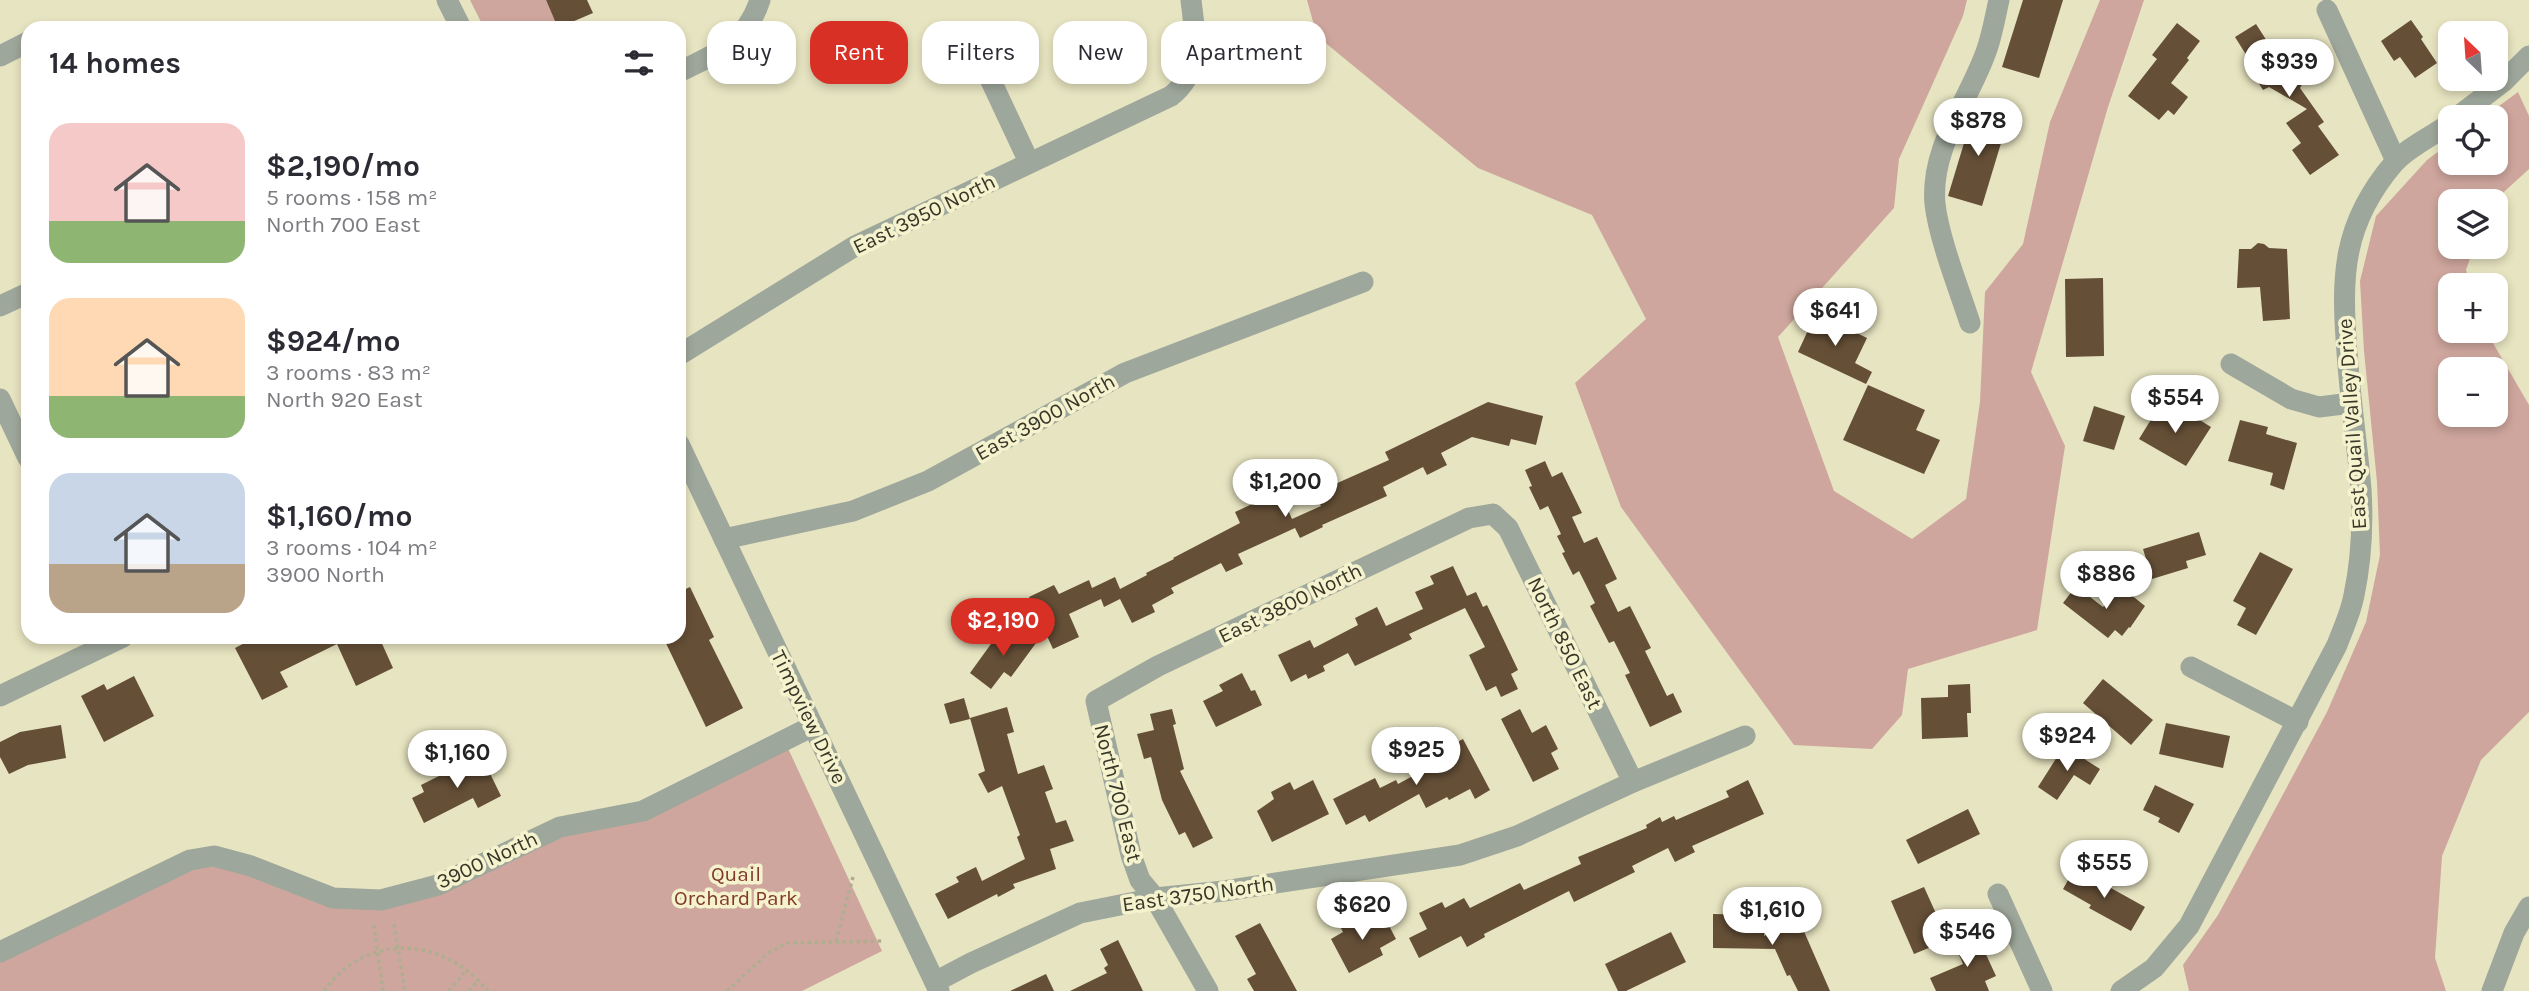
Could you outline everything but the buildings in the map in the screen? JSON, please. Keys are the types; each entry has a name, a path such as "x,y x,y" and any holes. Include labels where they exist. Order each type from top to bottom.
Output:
{"street":[{"path":"447,0 458,21"},
{"path":"686,68 738,39 749,26 760,0"},
{"name":"East 3950 North","path":"686,351 855,246 1171,96 1188,78 1196,54 1191,0"},
{"path":"1970,323 1935,205 1936,174 1950,130 1986,52 1999,0"},
{"path":"2327,9 2396,160"},
{"path":"0,56 21,46"},
{"path":"2473,105 2503,82 2529,56"},
{"path":"992,84 1029,162"},
{"name":"East Quail Valley Drive","path":"2121,991 2154,968 2189,926 2337,645 2354,596 2360,552 2361,491 2343,300 2344,271 2358,218 2373,191 2396,160 2438,131"},
{"name":"East 3900 North","path":"724,539 853,511 916,486 1125,373 1363,282"},
{"path":"0,306 21,296"},
{"path":"2231,364 2291,399 2319,407 2351,403"},
{"path":"0,399 21,443"},
{"name":"Timpview Drive","path":"686,459 937,987"},
{"name":"North 850 East","path":"1488,515 1493,514 1508,528 1633,782"},
{"name":"East 3800 North","path":"1096,701 1158,666 1469,518 1488,515"},
{"path":"0,696 107,644"},
{"path":"2191,667 2298,722"},
{"name":"North 700 East","path":"1096,701 1131,855 1140,880 1155,898 1208,991"},
{"name":"3900 North","path":"0,953 190,860 214,856 251,866 332,898 381,900 439,885 560,827 643,811 813,726"},
{"name":"East 3750 North","path":"937,987 971,963 1080,913 1155,898 1224,891 1460,855 1517,836 1633,782 1745,736"},
{"path":"1998,894 2042,991"},
{"path":"2492,991 2514,933 2529,907"}],"path":[{"path":"836,941 853,877"},
{"path":"394,924 405,991"},
{"path":"373,925 383,991"},
{"path":"727,991 778,947 798,942 883,940"},
{"path":"324,991 345,967 377,952 398,949 430,951 448,957 478,979 488,991"},
{"path":"449,991 467,970"},
{"path":"469,991 478,979"}],"green space":[{"path":"470,0 546,0 555,21 480,21"},
{"path":"1307,0 1967,0 1963,16 1899,159 1894,208 1778,337 1834,491 1912,539 1966,499 1980,402 1985,292 2023,244 2050,122 2100,0 2144,0 2108,107 2031,372 2065,446 2037,630 1908,669 1902,715 1872,749 1794,745 1621,507 1575,383 1646,319 1592,215 1478,168 1326,43 1326,21 1313,21"},
{"path":"2518,92 2529,116 2529,169 2507,189 2438,189 2438,259 2470,259 2467,273 2438,273 2438,343 2493,343 2501,357 2438,357 2438,427 2508,427 2508,369 2529,405 2529,712 2481,760 2442,856 2435,958 2446,991 2189,991 2183,965 2218,915 2327,712 2366,622 2380,555 2377,482 2360,281 2376,216 2427,160 2438,152 2438,175 2508,175 2508,105 2500,105"},
{"name":"Quail Orchard Park","path":"786,744 882,951 802,991 0,991 0,957 215,860 382,903 561,831 647,815"}]}
